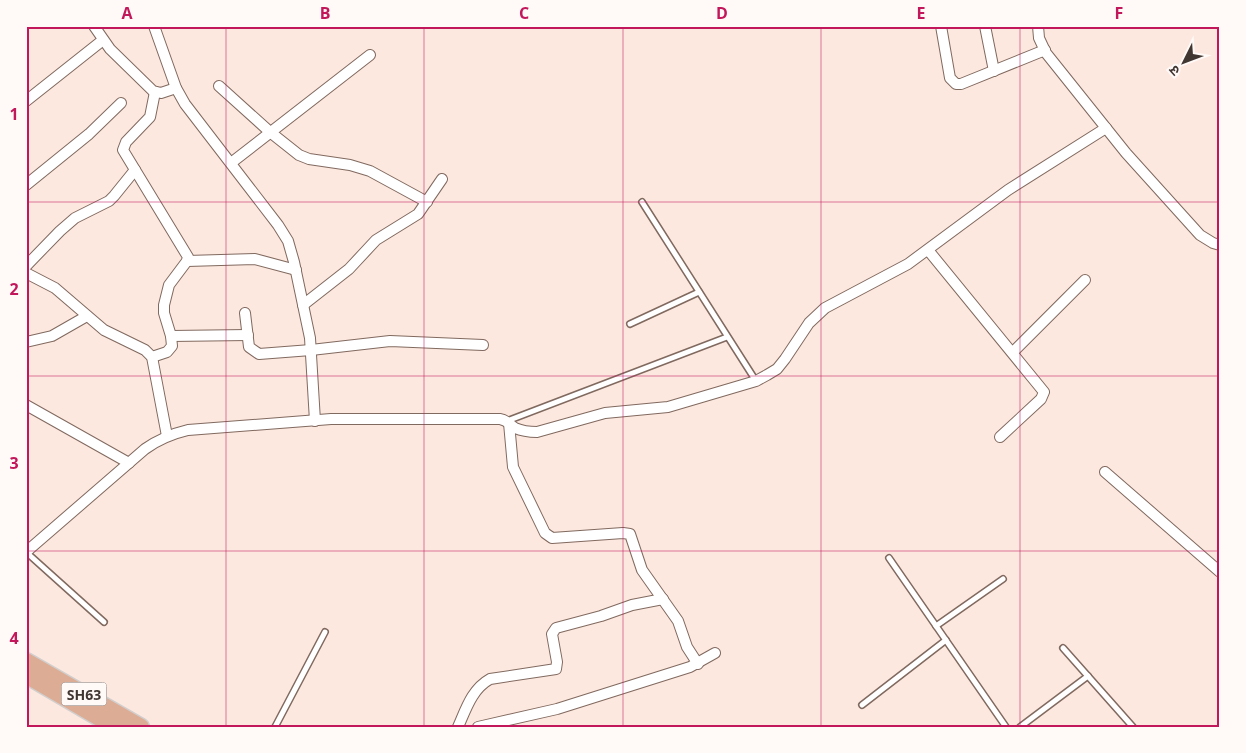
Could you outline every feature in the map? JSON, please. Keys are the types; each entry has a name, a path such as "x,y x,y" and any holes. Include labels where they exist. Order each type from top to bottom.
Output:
{"main road":[{"name":"SH63","path":"26,661 141,727"},
{"name":"SH63","path":"26,675 115,727"}],"street":[{"path":"94,26 110,49 155,92 161,93 176,88"},
{"path":"154,26 176,88 185,104 278,225 288,241 296,270 311,350 315,420"},
{"path":"941,26 950,78 956,84 1045,50"},
{"path":"985,26 994,71"},
{"path":"1038,26 1039,38 1045,50 1126,153 1200,235 1212,243 1220,245"},
{"path":"26,101 103,40"},
{"path":"231,163 370,56"},
{"path":"219,86 293,152 304,158 370,171 427,202"},
{"path":"152,357 170,350 173,343 166,321 164,305 169,286 187,261 186,253 124,154 123,146 150,117 155,92"},
{"path":"26,186 89,134 122,103"},
{"path":"26,552 158,440 188,430 315,420 500,419 522,430 537,432 605,413 668,407 756,381 777,369 785,360 808,323 825,308 908,264 1014,186 1106,128"},
{"path":"26,266 75,218 114,196 135,170"},
{"path":"303,305 349,269 376,240 418,214 442,179"},
{"path":"928,250 1044,392 1041,399 1000,437"},
{"path":"187,261 261,259 296,270"},
{"path":"26,273 55,288 104,330 145,350 152,357 167,436"},
{"path":"1013,352 1085,280"},
{"path":"245,313 249,347 259,354 390,341 483,345"},
{"path":"26,342 52,336 87,316"},
{"path":"171,336 248,335"},
{"path":"26,406 129,463"},
{"path":"508,422 513,467 545,533 552,538 630,534 642,570 678,621 687,647 698,664"},
{"path":"1105,472 1220,572"},
{"path":"458,727 474,692 484,682 490,679 556,669 557,662 552,634 556,628 601,616 632,605 663,599"},
{"path":"478,727 557,709 698,664 715,653"}],"lane":[{"path":"642,202 756,381"},
{"path":"630,324 699,292"},
{"path":"508,422 727,336"},
{"path":"26,552 104,622"},
{"path":"889,558 1006,727"},
{"path":"936,626 1003,579"},
{"path":"275,727 325,632"},
{"path":"862,705 946,640"},
{"path":"1063,648 1133,727"},
{"path":"1020,727 1088,676"}]}
